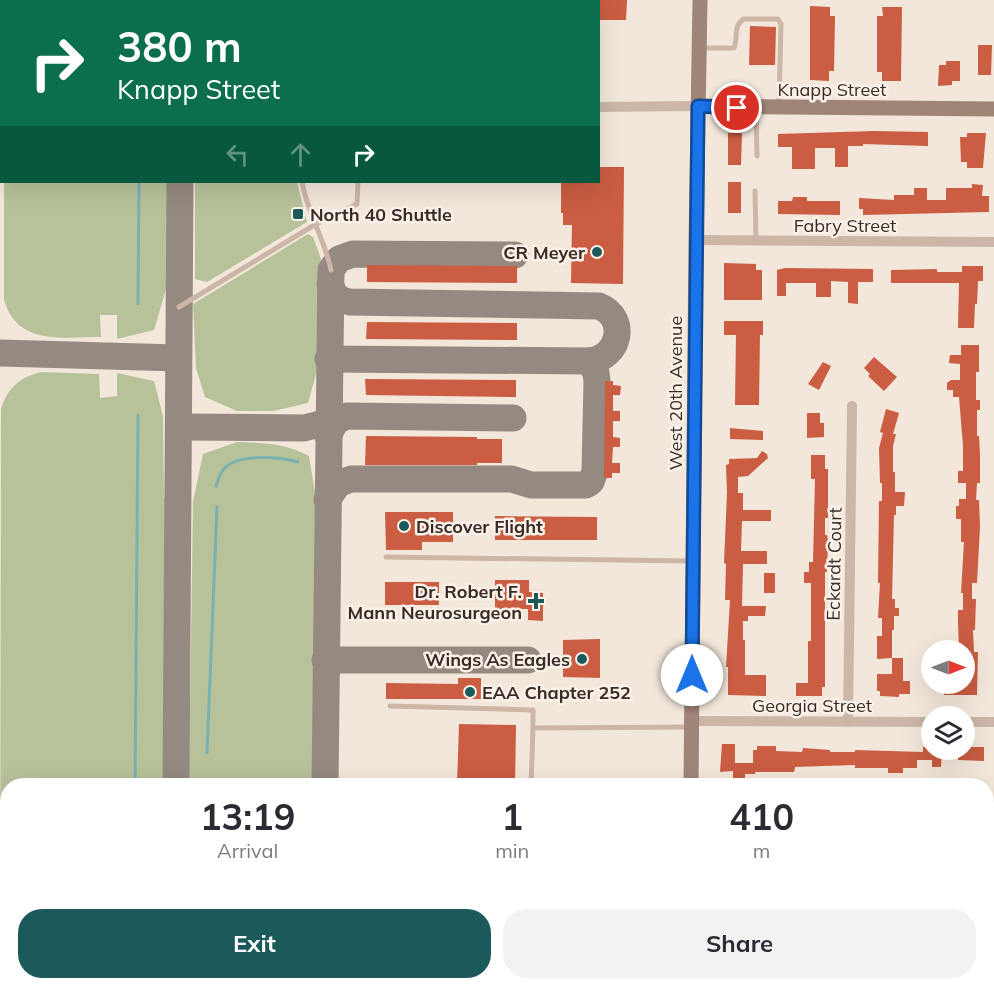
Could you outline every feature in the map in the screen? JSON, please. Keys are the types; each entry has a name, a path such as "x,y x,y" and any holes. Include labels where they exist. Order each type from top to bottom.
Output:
{"main road":[{"name":"West 20th Avenue","path":"691,778 700,0"},
{"name":"Knapp Street","path":"698,106 994,109"}],"street":[{"name":"Knapp Street","path":"600,107 698,106"},
{"name":"Fabry Street","path":"696,240 994,242"},
{"name":"Eckardt Court","path":"848,722 852,406"},
{"name":"Georgia Street","path":"692,724 921,722"},
{"path":"975,722 994,722"}],"lane":[{"path":"699,48 734,48 737,26 744,19 778,19 782,24 779,108"},
{"path":"756,108 757,156"},
{"path":"302,183 331,270"},
{"path":"179,307 316,224 357,204 358,183"},
{"path":"755,191 756,240"},
{"path":"386,557 693,561"},
{"path":"390,706 533,710 531,778"},
{"path":"533,728 692,724"}],"green space":[{"path":"4,183 168,183 167,286 154,330 117,339 117,315 100,315 101,337 43,336 19,325 10,314 4,299"},
{"path":"195,183 297,183 307,222 207,282 195,279"},
{"path":"308,234 313,237 321,259 322,270 318,367 308,403 273,411 237,411 205,397 196,368 193,304"},
{"path":"42,372 99,374 100,398 117,396 117,373 154,381 163,416 164,498 167,499 163,778 0,778 1,410 15,385"},
{"path":"237,442 283,446 309,456 320,535 317,778 189,778 193,502 203,454"}],"building":[{"path":"600,0 627,0 626,20 600,20"},
{"path":"810,6 830,7 830,16 835,16 834,71 829,71 829,81 810,80"},
{"path":"882,7 902,7 901,81 882,81 882,72 877,72 877,16 883,16"},
{"path":"750,26 776,27 775,65 749,65"},
{"path":"978,45 992,45 991,75 978,75"},
{"path":"946,61 960,61 960,81 952,81 952,85 938,86 939,65 946,65"},
{"path":"928,132 928,146 863,144 863,146 848,146 848,167 835,167 835,148 815,148 815,169 792,169 792,147 778,147 778,134"},
{"path":"728,133 742,133 741,165 728,165"},
{"path":"967,133 986,133 983,168 967,168 967,162 961,162 960,137 967,137"},
{"name":"CR Meyer","path":"600,167 624,167 623,284 571,283 572,225 563,225 563,213 561,213 561,183 600,183"},
{"path":"728,182 741,182 741,213 728,213"},
{"path":"972,184 983,185 982,196 989,196 989,212 863,215 863,209 859,209 859,198 894,200 894,195 914,195 914,188 927,188 927,200 946,200 946,188 972,188"},
{"path":"793,197 807,197 807,201 840,201 840,215 778,214 778,201 792,201"},
{"path":"724,263 756,264 756,270 762,270 762,300 724,300"},
{"path":"367,265 517,266 517,283 367,282"},
{"path":"962,266 983,266 983,281 978,281 974,328 958,328 959,283 891,283 891,270 937,269 937,272 962,272"},
{"path":"785,268 873,269 873,282 858,282 858,304 848,303 848,282 831,281 831,297 816,297 816,283 786,283 786,296 777,296 777,270"},
{"path":"724,321 763,321 763,335 760,335 759,405 735,405 736,335 724,335"},
{"path":"367,322 517,323 517,340 366,339"},
{"path":"961,345 979,345 976,400 980,400 980,410 977,410 977,436 979,436 980,483 977,483 976,500 979,500 980,527 977,583 972,583 972,599 976,599 973,640 959,640 958,610 963,610 963,593 961,593 964,542 961,542 961,519 956,519 956,506 959,506 959,499 966,499 966,483 958,483 958,471 963,471 959,397 953,397 953,390 947,390 947,383 951,380 960,380 960,364 949,363 950,355 961,355"},
{"path":"874,357 897,377 884,391 868,376 870,374 864,368"},
{"path":"823,362 831,366 819,390 808,384"},
{"path":"365,379 516,380 516,397 366,395"},
{"path":"605,381 613,381 613,385 621,386 620,395 613,395 613,411 620,411 620,421 613,421 613,437 620,438 620,447 613,447 612,463 620,463 620,473 612,473 612,478 604,478"},
{"path":"886,409 899,413 893,434 896,434 893,446 893,472 895,472 895,492 905,492 904,506 896,506 896,515 894,515 892,599 895,599 895,608 899,608 899,616 894,616 892,658 877,659 877,636 882,636 882,618 878,618 879,501 882,501 879,448 883,433 880,432"},
{"path":"807,413 820,413 820,423 824,423 824,437 807,438"},
{"path":"730,428 763,431 763,440 730,439"},
{"path":"366,436 502,439 502,463 365,465"},
{"path":"762,451 767,454 768,458 748,476 738,477 738,493 743,493 743,510 771,510 771,521 742,521 741,551 767,551 767,564 743,564 742,606 766,606 765,616 748,616 748,621 743,621 743,640 745,640 745,675 766,675 766,696 728,695 728,667 726,667 730,600 725,600 726,564 724,563 726,465 729,464 729,459 757,458"},
{"path":"811,455 825,455 825,469 828,469 828,518 825,518 825,535 828,540 827,572 825,572 825,687 822,687 822,696 796,696 796,683 808,683 808,641 811,641 811,583 804,583 804,572 809,572 809,562 813,562 815,479 811,479"},
{"path":"385,512 453,512 453,542 422,542 422,550 386,550"},
{"path":"495,516 597,517 597,540 495,540"},
{"path":"764,573 775,573 775,593 764,593"},
{"path":"495,580 529,580 529,592 543,593 543,621 528,620 528,609 495,609"},
{"path":"385,582 439,582 439,605 385,605"},
{"name":"Wings As Eagles","path":"600,639 600,678 563,677 563,640"},
{"path":"975,652 978,652 977,695 944,695 975,694"},
{"path":"892,658 903,658 903,681 910,681 910,694 899,694 899,697 880,696 880,691 877,691 877,674 892,674"},
{"path":"458,678 481,678 481,699 386,699 386,683 458,684"},
{"path":"459,724 516,725 515,778 457,778"},
{"path":"722,744 735,744 735,763 753,763 753,750 757,750 757,746 776,746 776,751 802,752 803,748 830,750 830,752 855,752 855,750 921,752 921,760 917,760 917,768 903,768 903,773 888,773 888,768 855,768 855,765 795,767 794,772 755,772 755,774 745,774 745,778 733,778 733,771 720,772"},
{"path":"975,747 984,747 984,761 958,760 975,760"},
{"path":"932,760 941,760 941,767 932,767"}],"waterway":[{"path":"138,304 139,183"},
{"path":"135,778 138,415"},
{"path":"216,486 224,469 239,460 270,458 298,462"},
{"path":"207,753 217,507"}],"taxiway":[{"path":"176,778 180,183"},
{"path":"325,778 331,270 339,259 353,254 515,255"},
{"path":"328,359 590,361 608,352 617,336 614,319 599,306 350,302 337,296 330,284"},
{"path":"0,353 178,358"},
{"path":"327,500 338,484 351,479 512,479 531,485 586,485 591,482 595,471 597,381 590,361"},
{"path":"328,436 336,421 347,416 513,418"},
{"path":"179,427 304,428 328,422"},
{"path":"325,660 528,660"}],"place":[{"name":"North 40 Shuttle","path":"298,214"},
{"name":"CR Meyer","path":"597,252"},
{"name":"Discover Flight","path":"404,526"},
{"name":"Dr. Robert F. Mann Neurosurgeon","path":"536,601"},
{"name":"Wings As Eagles","path":"582,659"},
{"name":"EAA Chapter 252","path":"470,692"}],"route":[{"path":"692,675 698,106 737,108"}]}
